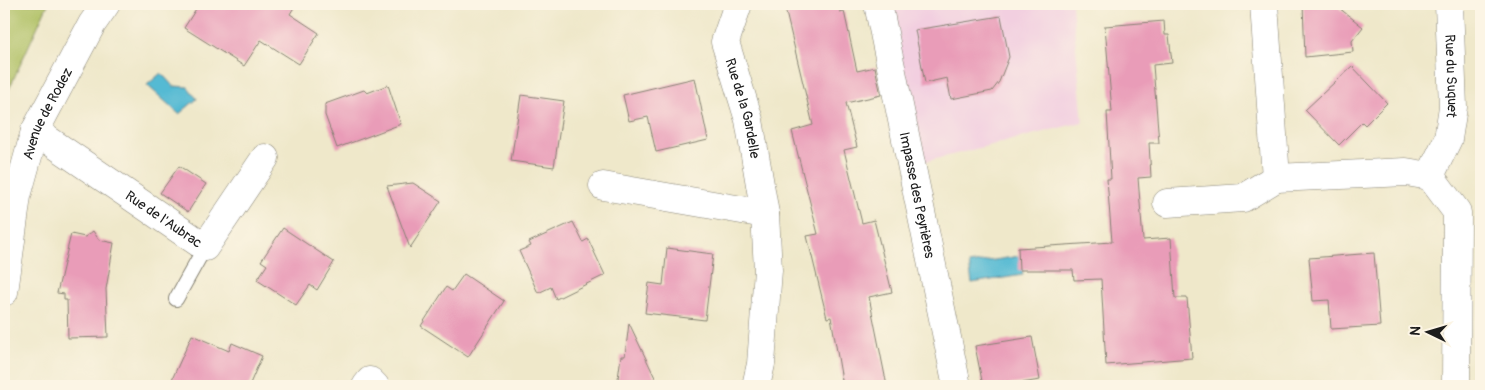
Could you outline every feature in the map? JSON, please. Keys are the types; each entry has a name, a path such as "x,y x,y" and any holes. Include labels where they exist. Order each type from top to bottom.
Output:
{"street":[{"name":"Avenue de Rodez","path":"4,292 17,196 35,131 92,24 106,4"},
{"name":"Rue de la Gardelle","path":"738,4 725,42 749,120 765,214 768,270 761,364 756,386"},
{"name":"Impasse des Peyrières","path":"878,4 957,386"},
{"path":"1264,4 1276,178"},
{"name":"Rue du Suquet","path":"1430,176 1448,138 1453,107 1449,4"},
{"name":"Rue de l'Aubrac","path":"35,131 205,247 264,158"},
{"path":"1167,203 1243,198 1276,178 1406,172 1430,176 1457,212 1456,386"},
{"path":"603,186 765,214"},
{"path":"366,386 370,381 375,386"}],"lane":[{"path":"176,299 205,247"}],"shaded area":[{"path":"878,4 1072,4 1083,122 912,165"}],"green space":[{"path":"4,4 48,4 4,100"}],"water":[{"path":"161,73 173,86 188,87 197,99 179,114 147,85"},
{"path":"1020,256 1023,275 972,283 969,264"}],"building":[{"path":"199,4 296,4 290,14 319,33 299,64 261,40 244,66 184,28"},
{"path":"784,4 838,4 840,12 844,11 857,71 875,67 881,95 846,103 857,147 844,150 862,223 874,220 892,292 869,297 887,386 843,386 831,317 827,318 807,236 818,234 792,131 813,125"},
{"path":"1303,4 1334,4 1363,27 1352,41 1353,52 1305,57"},
{"path":"1001,16 1009,57 999,82 992,91 951,99 947,78 925,83 915,30"},
{"path":"1164,21 1165,35 1169,35 1172,63 1153,65 1159,143 1149,143 1151,177 1138,178 1143,240 1171,238 1175,298 1187,298 1192,358 1106,365 1101,279 1074,280 1073,270 1019,270 1018,248 1112,242 1107,179 1111,179 1107,112 1112,112 1105,26"},
{"path":"1352,66 1387,103 1365,125 1362,122 1339,145 1305,110"},
{"path":"695,78 708,140 656,152 648,117 629,121 623,95"},
{"path":"388,85 401,124 337,148 325,115 325,104 364,90 367,93"},
{"path":"521,95 564,101 554,167 511,161"},
{"path":"179,166 206,184 188,212 160,193"},
{"path":"413,183 441,201 410,248 387,186"},
{"path":"573,222 583,242 588,239 605,275 556,299 551,287 538,293 519,251 531,246 529,242"},
{"path":"283,228 334,262 317,290 310,285 296,305 257,280 267,265 261,261"},
{"path":"93,231 99,240 114,243 106,289 108,337 68,338 67,300 64,300 64,294 57,293 71,234 85,237"},
{"path":"667,248 713,254 705,320 645,313 649,283 663,285"},
{"path":"1374,253 1380,326 1331,329 1329,300 1313,301 1309,258"},
{"path":"464,274 504,301 468,357 421,326 446,287 452,291"},
{"path":"629,323 659,386 617,386 621,356 625,356"},
{"path":"192,335 229,351 232,343 262,356 249,386 169,386"},
{"path":"1032,337 1040,380 1003,386 983,386 975,346"}]}
